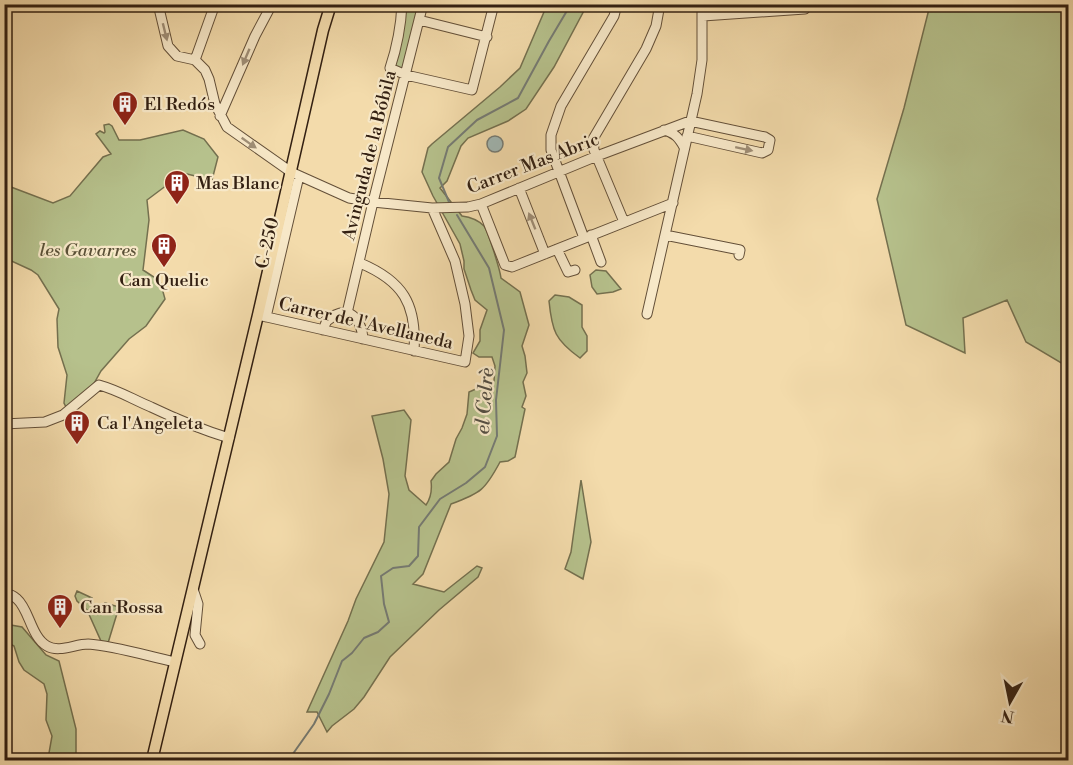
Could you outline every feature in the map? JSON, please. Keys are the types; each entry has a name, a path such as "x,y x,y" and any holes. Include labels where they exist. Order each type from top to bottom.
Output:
{"main road":[{"name":"C-250","path":"152,760 229,438 262,316 295,174 323,30 331,4"}],"street":[{"path":"158,4 168,46 177,56 195,60 205,70 220,116"},
{"path":"195,60 215,4"},
{"path":"220,116 255,36 272,4"},
{"path":"402,4 396,48 390,68 406,75 472,90 494,4"},
{"name":"Avinguda de la Bóbila","path":"347,313 423,4"},
{"path":"602,262 587,237 559,172 551,150 551,135 561,106 614,16 617,4"},
{"path":"624,222 594,150 593,139 646,49 656,26 660,4"},
{"path":"646,314 697,94 702,60 702,4"},
{"path":"703,16 807,7"},
{"path":"419,20 487,37"},
{"name":"Carrer Mas Abric","path":"220,116 226,127 295,174 349,198 432,208 468,207 481,204 690,121"},
{"path":"687,136 762,153 768,150 770,140 690,121"},
{"path":"664,130 678,137 684,147"},
{"path":"519,188 545,254"},
{"path":"481,204 505,265 512,267 673,203"},
{"name":"Carrer de l'Avellaneda","path":"262,316 465,362 469,336 465,304 455,261 432,208"},
{"path":"665,235 740,250 739,255"},
{"path":"558,249 568,272 575,270"},
{"path":"360,263 379,271 404,297 413,319 414,351"},
{"path":"323,330 327,321 333,316 347,313 360,322 363,339"},
{"path":"4,424 45,422 63,416 99,385 229,438"},
{"path":"193,589 198,604 195,635 200,644"},
{"path":"4,593 16,598 38,638 44,645 51,648 60,649 86,644 175,662"}],"green space":[{"path":"405,5 420,5 404,70 394,66"},
{"path":"547,5 587,5 554,67 526,109 508,121 468,138 461,146 447,181 440,188 462,216 474,219 484,226 501,278 520,292 529,325 522,346 527,373 523,382 526,396 522,407 525,409 515,457 500,462 486,485 476,493 451,504 423,574 413,584 444,592 477,566 482,568 478,577 439,610 390,657 354,709 327,732 317,712 307,712 356,599 384,542 389,494 372,416 404,410 411,420 405,476 409,490 426,505 431,493 431,481 449,462 462,428 467,414 469,392 494,381 495,366 492,357 479,357 473,353 480,341 480,330 487,310 475,300 464,269 460,244 422,172 428,148 520,68"},
{"path":"930,5 1068,5 1068,367 1026,342 1007,300 963,318 965,353 906,325 877,199 904,108"},
{"name":"les Gavarres","path":"109,124 119,140 140,140 183,130 204,139 218,157 212,180 183,173 147,200 149,220 143,270 160,281 165,299 146,326 129,339 101,371 92,387 71,407 66,407 64,403 67,375 58,347 59,309 38,275 7,259 4,238 10,198 5,193 4,183 53,203 70,196 103,157 111,154 96,134 100,131 104,133 104,125"},
{"path":"596,270 606,271 621,289 597,294 592,287 590,275"},
{"path":"555,295 569,297 582,305 582,327 587,336 587,351 580,358 565,346 556,334 549,301"},
{"path":"581,480 591,542 583,579 565,569 571,552"},
{"path":"77,591 92,598 93,608 103,611 105,603 119,607 108,643 101,641 87,610 77,601 75,596"},
{"path":"5,624 22,627 46,655 59,661 76,729 77,760 54,760 49,753 52,736 46,720 47,694 44,684 24,670 14,646 5,641"}],"water":[{"path":"495,136 503,144 495,152 487,144"}],"waterway":[{"name":"el Celrè","path":"449,202 439,178 448,147 477,120 518,98 571,4"},
{"name":"el Celrè","path":"290,758 314,724 342,661 364,638 378,632 389,622 384,604 381,576 393,568 409,566 418,556 419,527 440,499 466,483 485,467 497,436 496,400 504,330 489,268 457,215"}],"place":[{"name":"El Redós","path":"125,127"},
{"name":"Mas Blanc","path":"177,206"},
{"name":"Can Quelic","path":"164,269"},
{"name":"Ca l'Angeleta","path":"77,446"},
{"name":"Can Rossa","path":"60,630"}]}
